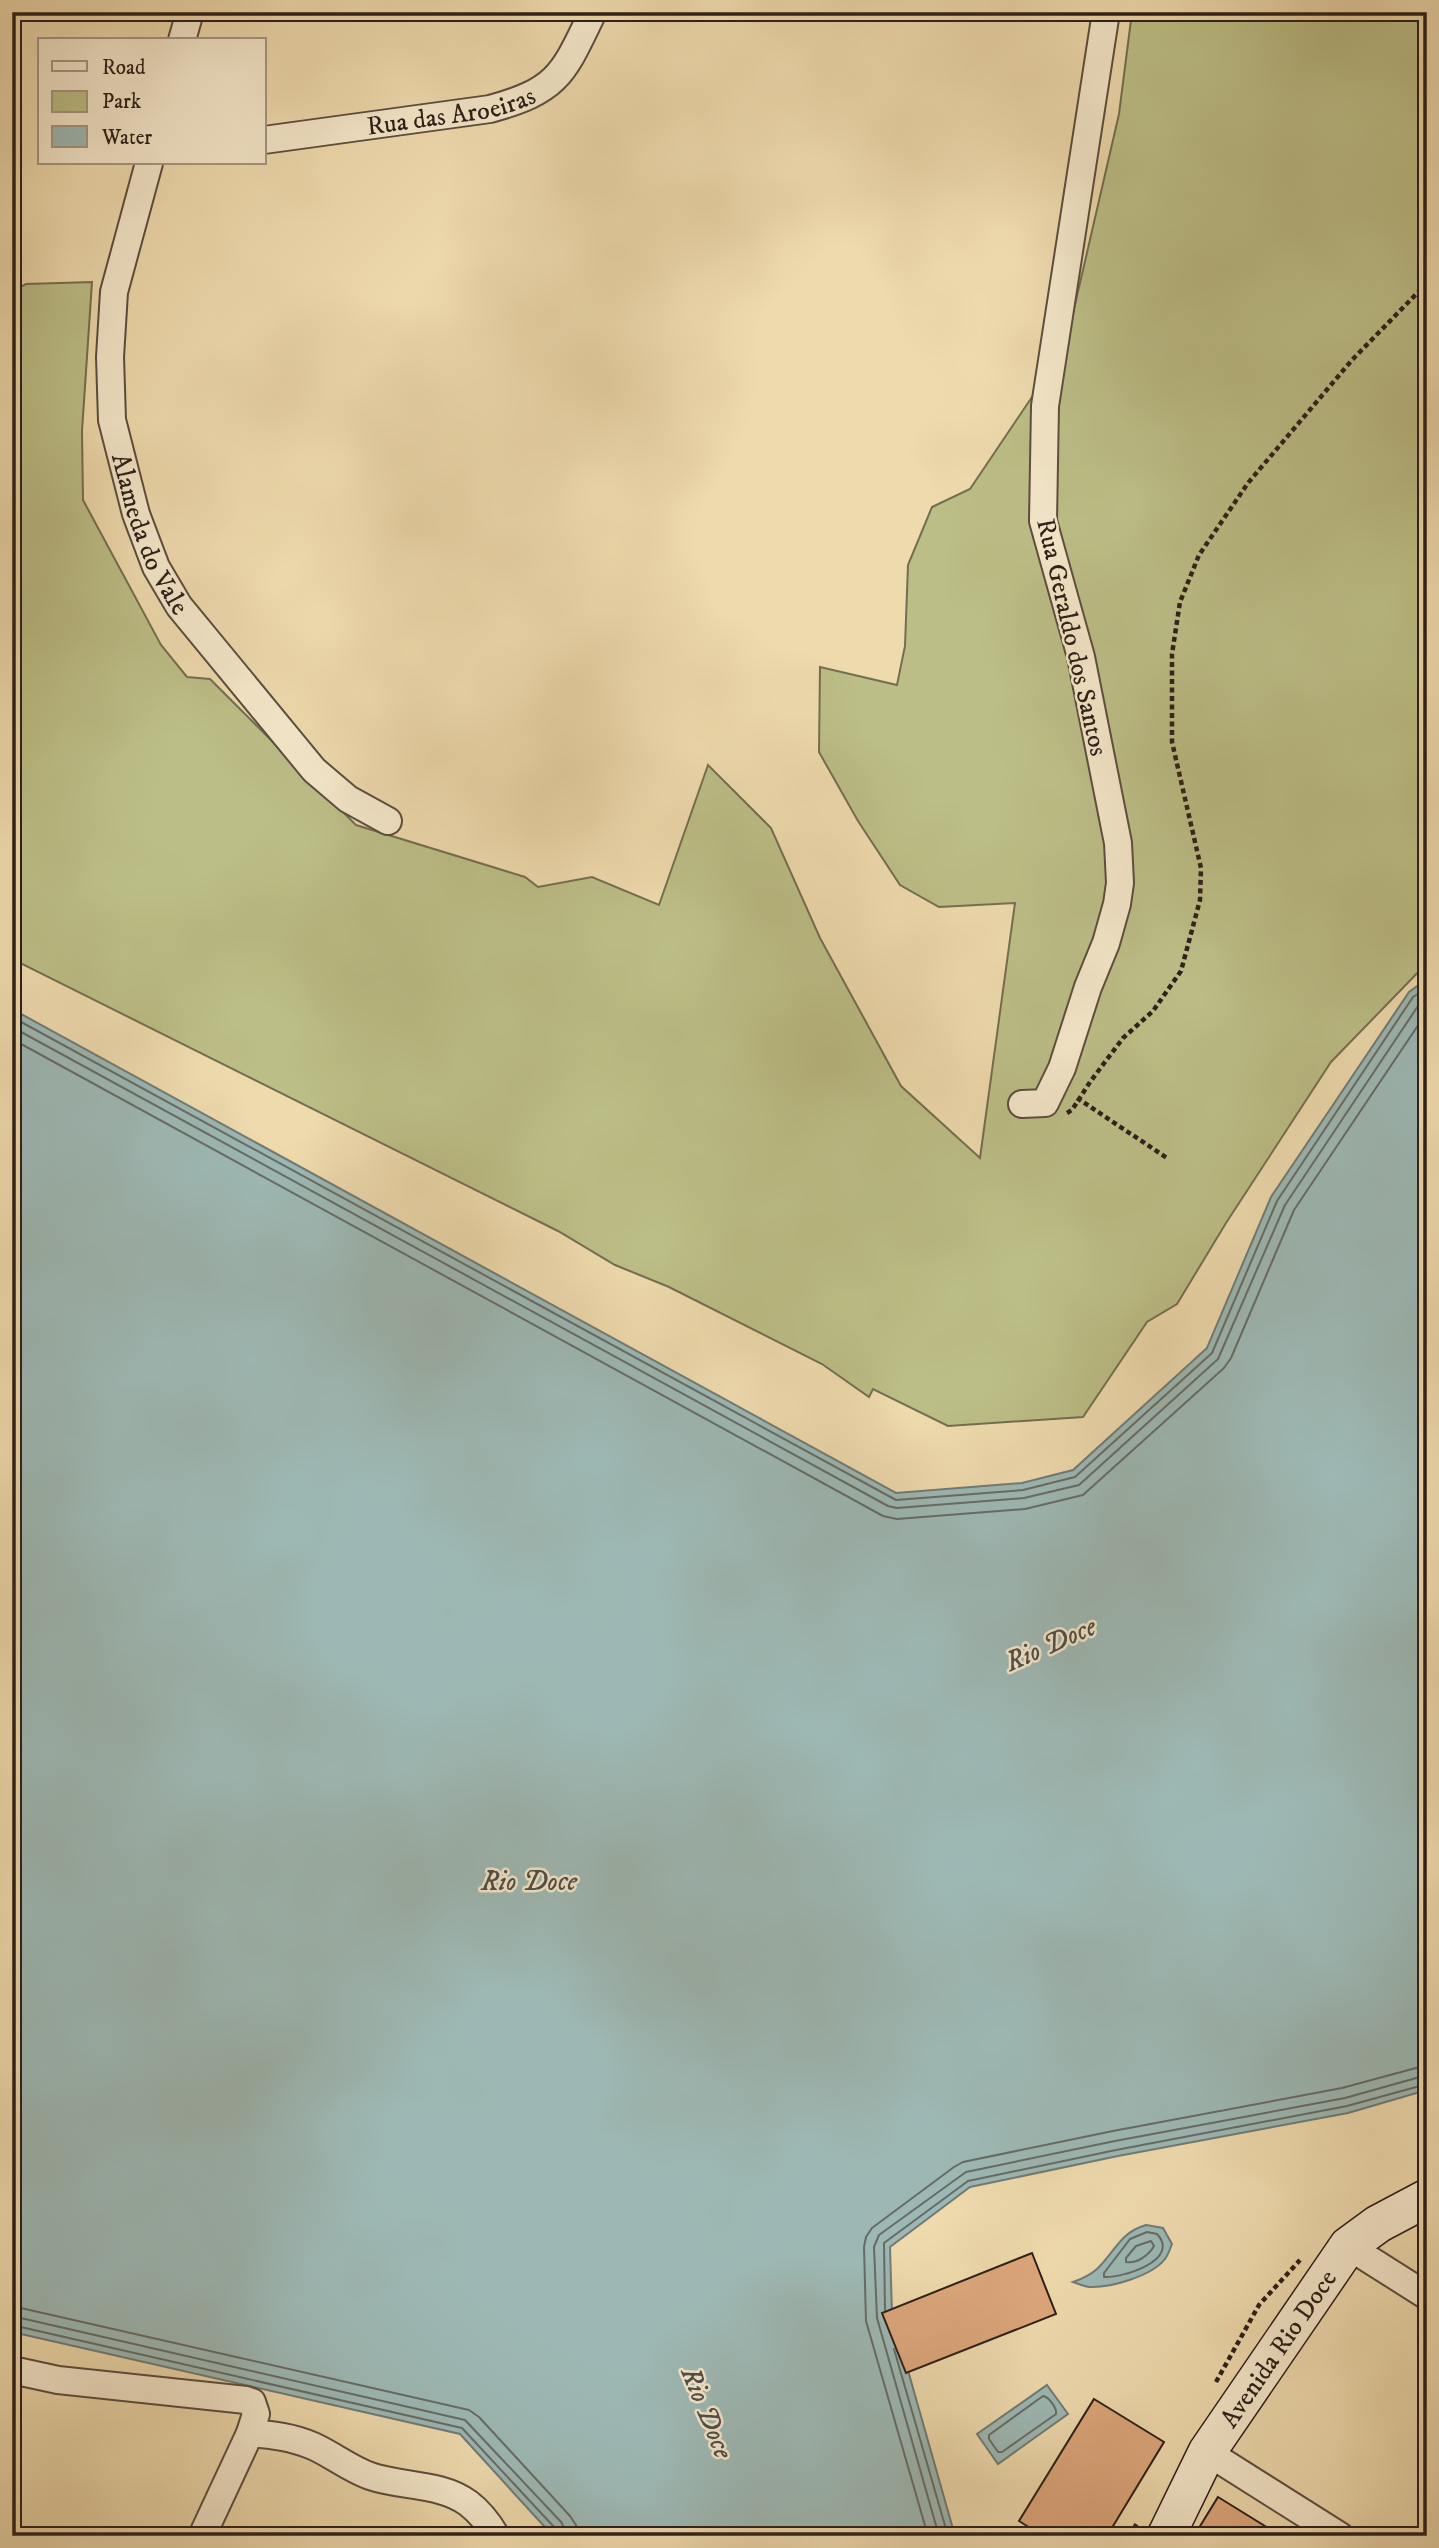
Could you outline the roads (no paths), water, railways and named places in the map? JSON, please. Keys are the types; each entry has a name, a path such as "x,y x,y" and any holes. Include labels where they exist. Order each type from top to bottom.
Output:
{"street":[{"path":"183,38 190,12"},
{"name":"Rua das Aroeiras","path":"266,141 490,109 520,100 548,86 568,63 593,12"},
{"name":"Rua Geraldo dos Santos","path":"1034,1104 1062,1068 1088,986 1106,943 1120,883 1118,843 1081,657 1043,521 1045,406 1106,12"},
{"name":"Alameda do Vale","path":"149,164 114,292 110,357 112,420 136,514 156,567 179,606 314,770 348,799 388,821"},
{"name":"Avenida Rio Doce","path":"1166,2536 1207,2452 1348,2246 1378,2224 1427,2198"},
{"path":"1348,2246 1427,2296"},
{"path":"12,2370 58,2379 252,2402 256,2414 250,2433 202,2536"},
{"path":"250,2433 282,2435 314,2447 370,2476 397,2484 447,2492 468,2503 489,2524 496,2536"},
{"path":"1207,2452 1340,2536"}],"water":[{"name":"Rio Doce","path":"1427,979 1427,2090 1348,2113 970,2187 890,2247 892,2314 955,2536 553,2536 460,2434 12,2332 12,1009 896,1493 1022,1483 1073,1470 1207,1348 1271,1197 1409,992"},
{"path":"1146,2225 1163,2228 1172,2244 1159,2265 1141,2276 1108,2285 1089,2287 1073,2282 1094,2271 1124,2238"},
{"path":"1047,2385 1068,2414 998,2464 977,2434"}]}
